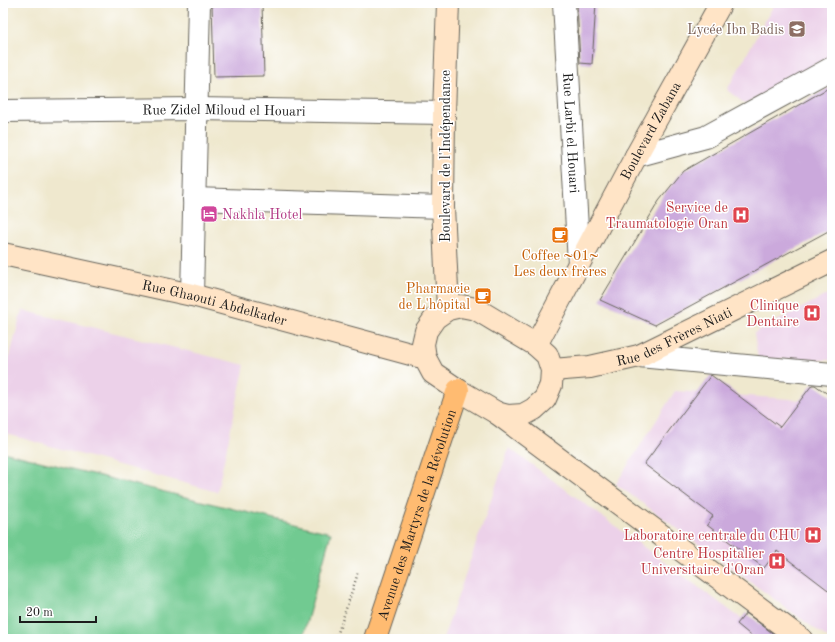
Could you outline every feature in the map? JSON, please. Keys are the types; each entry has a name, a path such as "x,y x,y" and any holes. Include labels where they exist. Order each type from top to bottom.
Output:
{"main road":[{"name":"Boulevard de l'Indépendance","path":"448,3 444,113 443,207 448,309"},
{"name":"Boulevard Zabana","path":"536,345 636,156 721,3"},
{"name":"Rue Ghaouti Abdelkader","path":"3,254 192,295 425,358"},
{"name":"Rue des Frères Niati","path":"552,370 590,367 640,356 832,261"},
{"path":"497,413 508,416 523,415 534,409 545,398 551,384 552,370 547,355 536,345 476,309 461,306 448,309 435,318 426,331 423,344 425,358 433,373 497,413 801,639"},
{"name":"Avenue des Martyrs de la Révolution","path":"375,639 458,390"}],"street":[{"path":"192,295 199,3"},
{"name":"Rue Larbi el Houari","path":"564,3 579,262"},
{"path":"636,156 706,137 832,68"},
{"name":"Rue Zidel Miloud el Houari","path":"3,111 196,109 444,113"},
{"path":"194,199 443,207"},
{"path":"640,356 832,374"}],"path":[{"path":"336,639 358,573"}],"shaded area":[{"name":"Lycée Ibn Badis","path":"775,3 832,3 832,55 745,104 727,90"},
{"name":"Clinique Dentaire","path":"832,292 832,360 758,359 754,333"},
{"path":"22,310 245,365 217,492 3,433 3,382"},
{"name":"Centre Hospitalier Universitaire d'Oran","path":"675,391 832,402 832,639 829,639 616,484"},
{"name":"Centre Hospitalier Universitaire d'Oran","path":"509,448 769,639 443,639"}],"green space":[{"path":"3,452 331,533 302,639 291,639 282,636 280,639 3,639"}],"building":[{"path":"212,3 262,3 264,76 214,77"},
{"path":"577,3 596,3 592,64 580,63"},
{"name":"Service de Traumatologie Oran","path":"832,86 832,229 655,325 600,300 659,201 683,171"},
{"name":"Centre Hospitalier Universitaire d'Oran","path":"711,375 780,427 812,385 815,385 832,397 832,593 777,551 764,568 707,525 713,516 644,464"},
{"path":"746,613 780,639 755,639 737,624"}],"place":[{"name":"Lycée Ibn Badis","path":"797,29"},
{"name":"Nakhla Hotel","path":"209,214"},
{"name":"Service de Traumatologie Oran","path":"741,215"},
{"name":"Coffee ~01~ Les deux frères","path":"560,235"},
{"name":"Pharmacie de L'hôpital","path":"483,296"},
{"name":"Clinique Dentaire","path":"812,313"},
{"name":"Laboratoire centrale du CHU","path":"813,535"},
{"name":"Centre Hospitalier Universitaire d'Oran","path":"777,561"}]}
